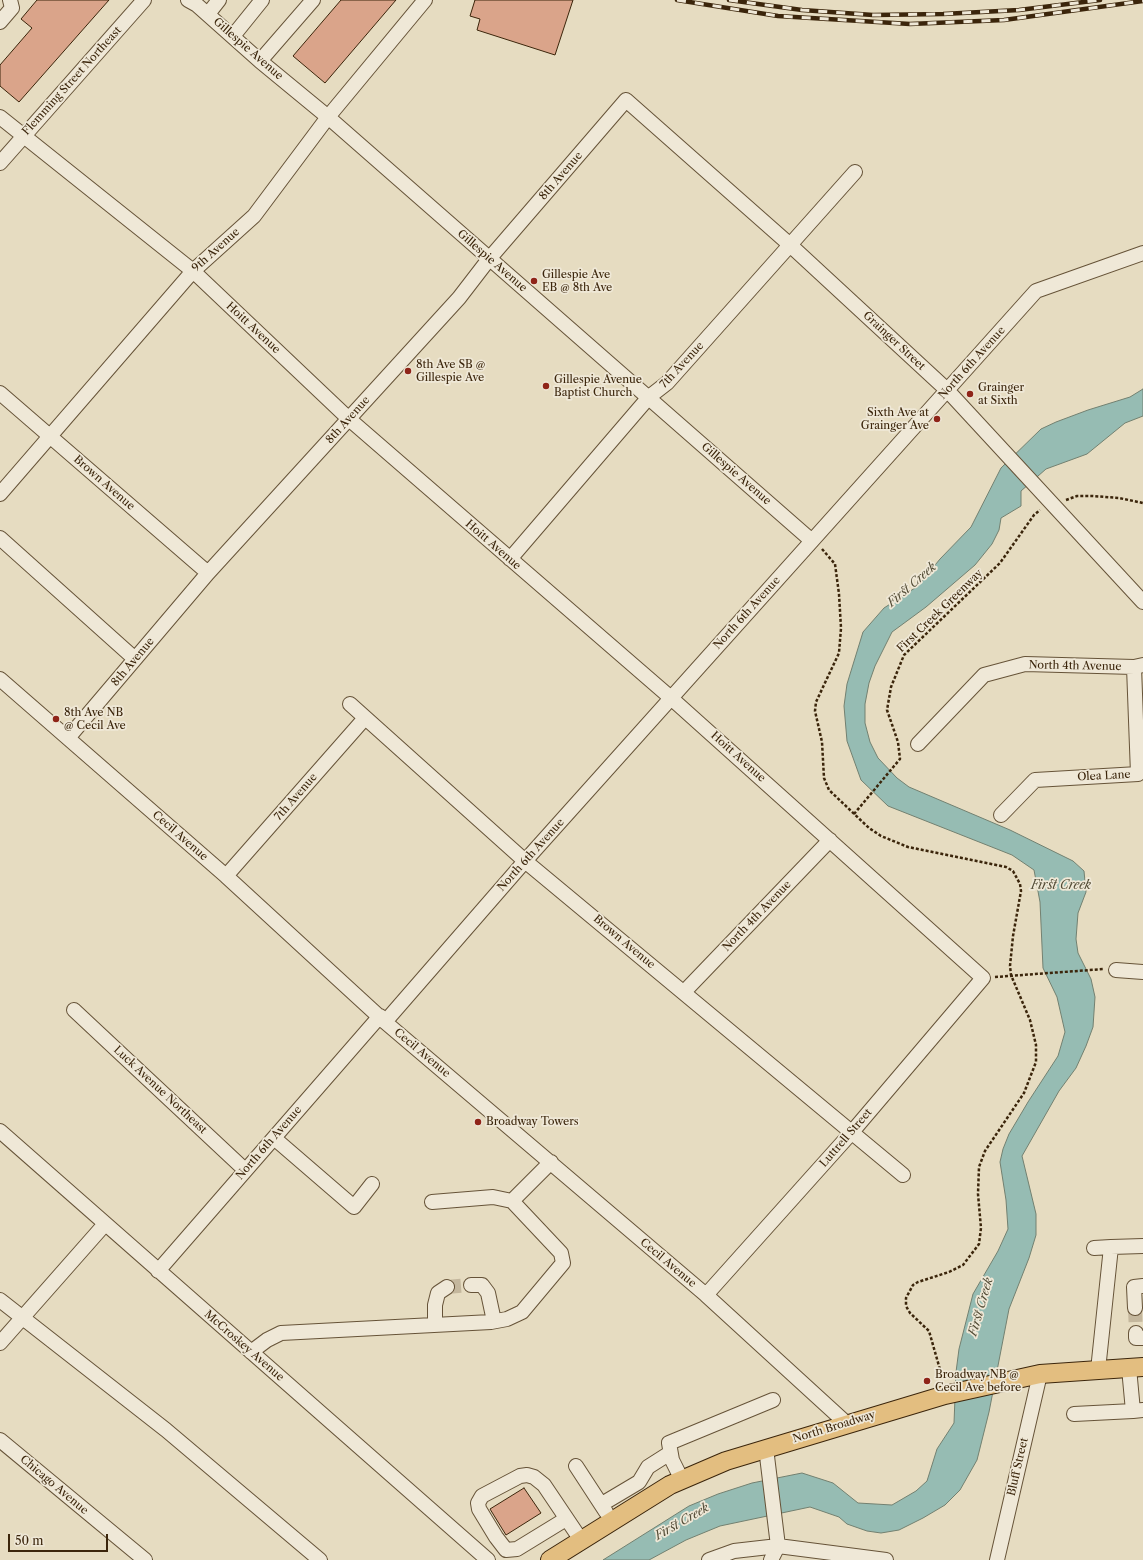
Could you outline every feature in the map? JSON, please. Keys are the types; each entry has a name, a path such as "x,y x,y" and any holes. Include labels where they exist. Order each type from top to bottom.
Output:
{"main road":[{"name":"North Broadway","path":"550,1560 612,1520 682,1480 726,1461 945,1395 1040,1374 1136,1367"}],"street":[{"path":"0,22 12,8 10,0"},
{"name":"Flemming Street Northeast","path":"0,163 144,0"},
{"name":"Gillespie Avenue","path":"188,0 208,14 260,61 328,117 812,541"},
{"path":"208,14 219,0"},
{"path":"232,36 262,0"},
{"path":"260,61 313,0"},
{"name":"9th Avenue","path":"0,494 193,271 254,216 328,117 425,0"},
{"name":"Grainger Street","path":"626,100 789,244 947,390 1143,602"},
{"name":"8th Avenue","path":"68,738 208,573 459,298 489,259 626,100"},
{"name":"Hoitt Avenue","path":"0,117 193,271 349,419 671,698 983,978"},
{"name":"7th Avenue","path":"510,559 649,397 668,382 789,244 855,172"},
{"name":"North 6th Avenue","path":"158,1271 274,1138 525,861 1036,291 1143,253"},
{"name":"Brown Avenue","path":"0,393 208,573"},
{"path":"0,538 135,659"},
{"name":"North 4th Avenue","path":"918,744 984,675 1025,664 1139,666"},
{"name":"Olea Lane","path":"1001,815 1035,780 1138,774 1139,666"},
{"name":"Cecil Avenue","path":"0,679 226,876 382,1019 706,1295 846,1424"},
{"name":"Brown Avenue","path":"350,704 525,861 903,1175"},
{"name":"7th Avenue","path":"226,876 365,718"},
{"name":"North 4th Avenue","path":"684,992 830,840"},
{"path":"1116,970 1143,972"},
{"name":"Luttrell Street","path":"706,1295 852,1132 983,978"},
{"name":"Luck Avenue Northeast","path":"74,1010 246,1170"},
{"name":"McCroskey Avenue","path":"0,1131 484,1557"},
{"path":"274,1138 354,1207 372,1184"},
{"path":"512,1201 550,1162"},
{"path":"251,1352 267,1340 281,1333 507,1320 522,1312 563,1263 561,1253 512,1201 493,1197 432,1202"},
{"path":"0,1343 105,1224"},
{"path":"1094,1248 1143,1246"},
{"path":"1098,1370 1111,1247"},
{"path":"472,1285 482,1285 488,1292 494,1321"},
{"path":"435,1325 435,1305 438,1293 447,1286"},
{"path":"1135,1308 1134,1287 1143,1286"},
{"path":"0,1300 166,1430 320,1560"},
{"path":"1074,1414 1138,1411 1136,1367"},
{"name":"Bluff Street","path":"997,1560 1040,1374"},
{"path":"682,1480 672,1460 669,1443 773,1400"},
{"name":"Chicago Avenue","path":"0,1440 145,1560"},
{"path":"766,1448 778,1546 771,1560"},
{"path":"602,1504 639,1482 648,1467 670,1453"},
{"path":"576,1466 612,1520"},
{"path":"566,1519 517,1549 506,1550 496,1537 479,1509 478,1503 482,1496 520,1476 527,1474 534,1477 544,1485 581,1540"},
{"path":"484,1557 496,1537"},
{"path":"709,1560 734,1551 778,1546 886,1560"}],"path":[{"name":"First Creek Greenway","path":"854,814 892,771 900,759 900,752 887,710 888,699 896,672 904,655 1000,563 1034,515 1041,508 1077,496 1119,498 1143,503"},
{"path":"812,541 826,552 835,564 839,594 841,628 839,653 816,702 815,711 822,742 824,778 829,790 869,828 897,844 937,855 1006,867 1013,870 1020,884 1021,891 1013,936 1010,966 1011,975 1030,1020 1036,1045 1036,1062 1024,1093 985,1151 979,1167 978,1194 981,1237 979,1244 963,1265 950,1272 918,1282 913,1286 906,1298 906,1306 928,1331 943,1378 945,1395"},
{"path":"983,978 1102,969"}],"water":[{"name":"First Creek","path":"1143,389 1143,416 1125,423 1087,454 1046,469 1021,491 1021,506 1001,518 999,530 992,544 975,565 926,607 892,632 875,666 869,683 865,704 865,723 870,742 878,758 897,778 909,787 1010,830 1073,861 1084,871 1086,892 1078,913 1076,939 1078,953 1091,979 1095,997 1093,1027 1076,1068 1059,1091 1022,1156 1036,1214 1036,1235 1029,1258 1009,1309 989,1412 977,1460 960,1490 945,1505 899,1530 881,1533 867,1531 847,1524 839,1517 810,1507 720,1526 686,1540 649,1560 603,1560 689,1506 718,1494 752,1483 802,1473 833,1483 858,1503 892,1505 916,1491 927,1481 937,1449 954,1423 956,1372 959,1349 973,1294 998,1251 1008,1229 1006,1200 1000,1162 1003,1149 1009,1134 1058,1056 1065,1032 1057,997 1043,968 1040,902 1034,870 1012,855 888,806 861,780 847,741 844,706 847,684 863,632 884,608 918,586 940,559 971,527 1001,468 1041,429 1088,410 1130,397"}],"building":[{"path":"37,0 109,0 19,102 0,86 0,65 32,28 21,19"},
{"path":"341,0 396,0 325,83 293,56"},
{"path":"475,0 573,0 555,55 477,30 480,19 470,16"},
{"path":"524,1488 541,1513 506,1535 490,1509"}],"tunnel":[{"path":"447,1287 471,1285"},
{"path":"1135,1308 1136,1333"}],"railway":[{"path":"677,0 778,16 910,24 1004,20 1143,1"},
{"path":"729,0 802,10 873,15 943,14 1019,10 1100,0"}],"place":[{"name":"Gillespie Ave EB @ 8th Ave","path":"534,281"},
{"name":"8th Ave SB @ Gillespie Ave","path":"408,371"},
{"name":"Gillespie Avenue Baptist Church","path":"546,386"},
{"name":"Grainger at Sixth","path":"970,394"},
{"name":"Sixth Ave at Grainger Ave","path":"937,419"},
{"name":"8th Ave NB @ Cecil Ave","path":"56,719"},
{"name":"Broadway Towers","path":"478,1122"},
{"name":"Broadway NB @ Cecil Ave before","path":"927,1381"}]}
